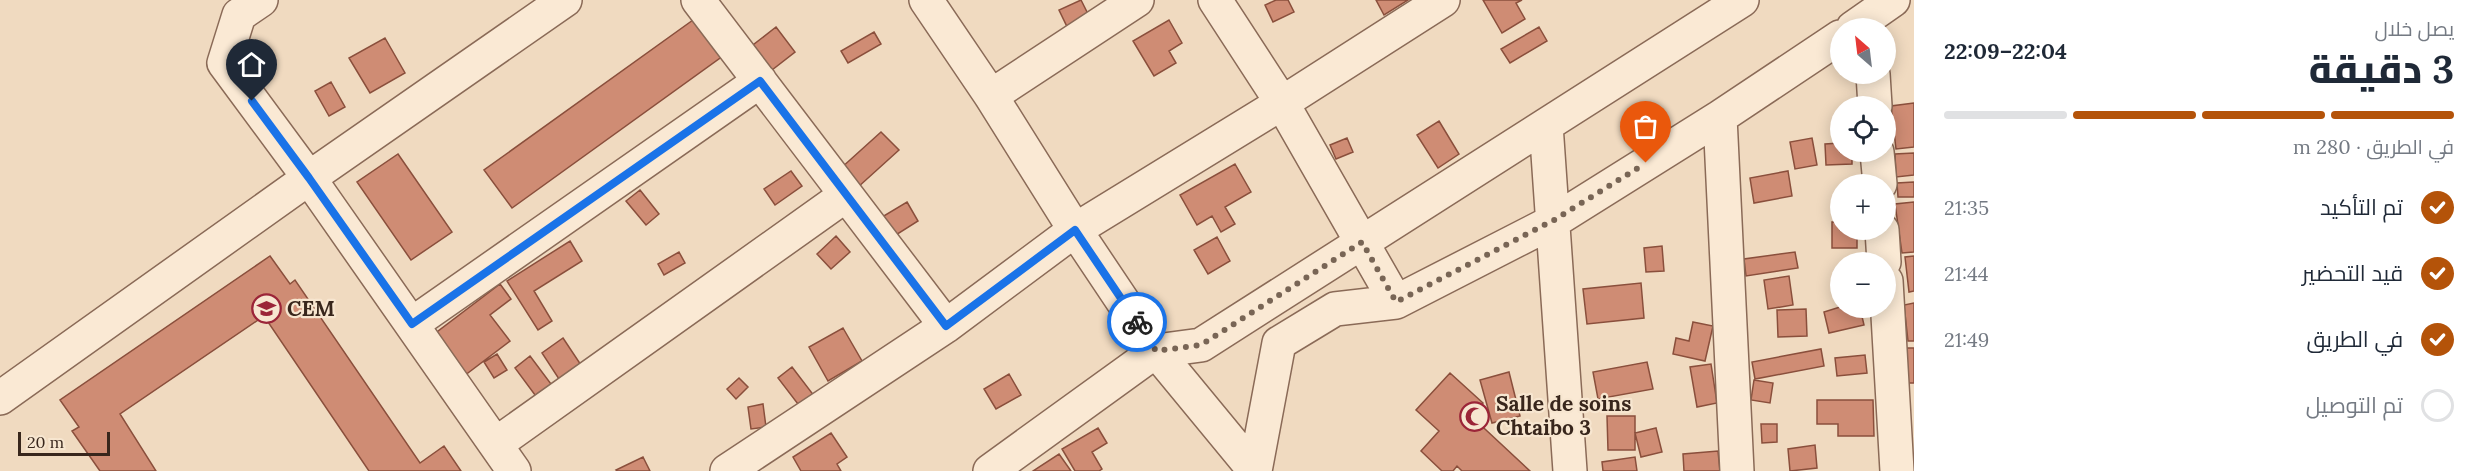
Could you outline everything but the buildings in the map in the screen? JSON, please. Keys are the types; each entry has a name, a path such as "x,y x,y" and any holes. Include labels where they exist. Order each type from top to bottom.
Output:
{"street":[{"path":"261,0 239,15 224,63 309,178 514,471"},
{"path":"0,398 309,178 565,0"},
{"path":"698,0 946,326"},
{"path":"926,0 1156,351 1255,471"},
{"path":"991,96 1137,0"},
{"path":"1215,0 1282,103 1396,302"},
{"path":"727,471 946,326 1075,230 1282,103 1443,0"},
{"path":"990,471 1156,351 1201,345 1742,0"},
{"path":"1255,471 1279,343 1335,309 1396,302 1554,220 1720,117 1830,44"},
{"path":"412,324 760,81"},
{"path":"1720,117 1737,471"},
{"path":"1546,125 1570,471"},
{"path":"496,444 846,195"},
{"path":"1888,318 1897,471"}],"way so far":[{"path":"1137,322 1156,351 1201,345 1362,242 1396,302 1554,220 1646,163"}],"place":[{"name":"CEM","path":"266,309"},
{"name":"Salle de soins Chtaibo 3","path":"1475,416"}],"route":[{"path":"252,101 412,324 760,81 946,326 1075,230 1137,322"}]}
